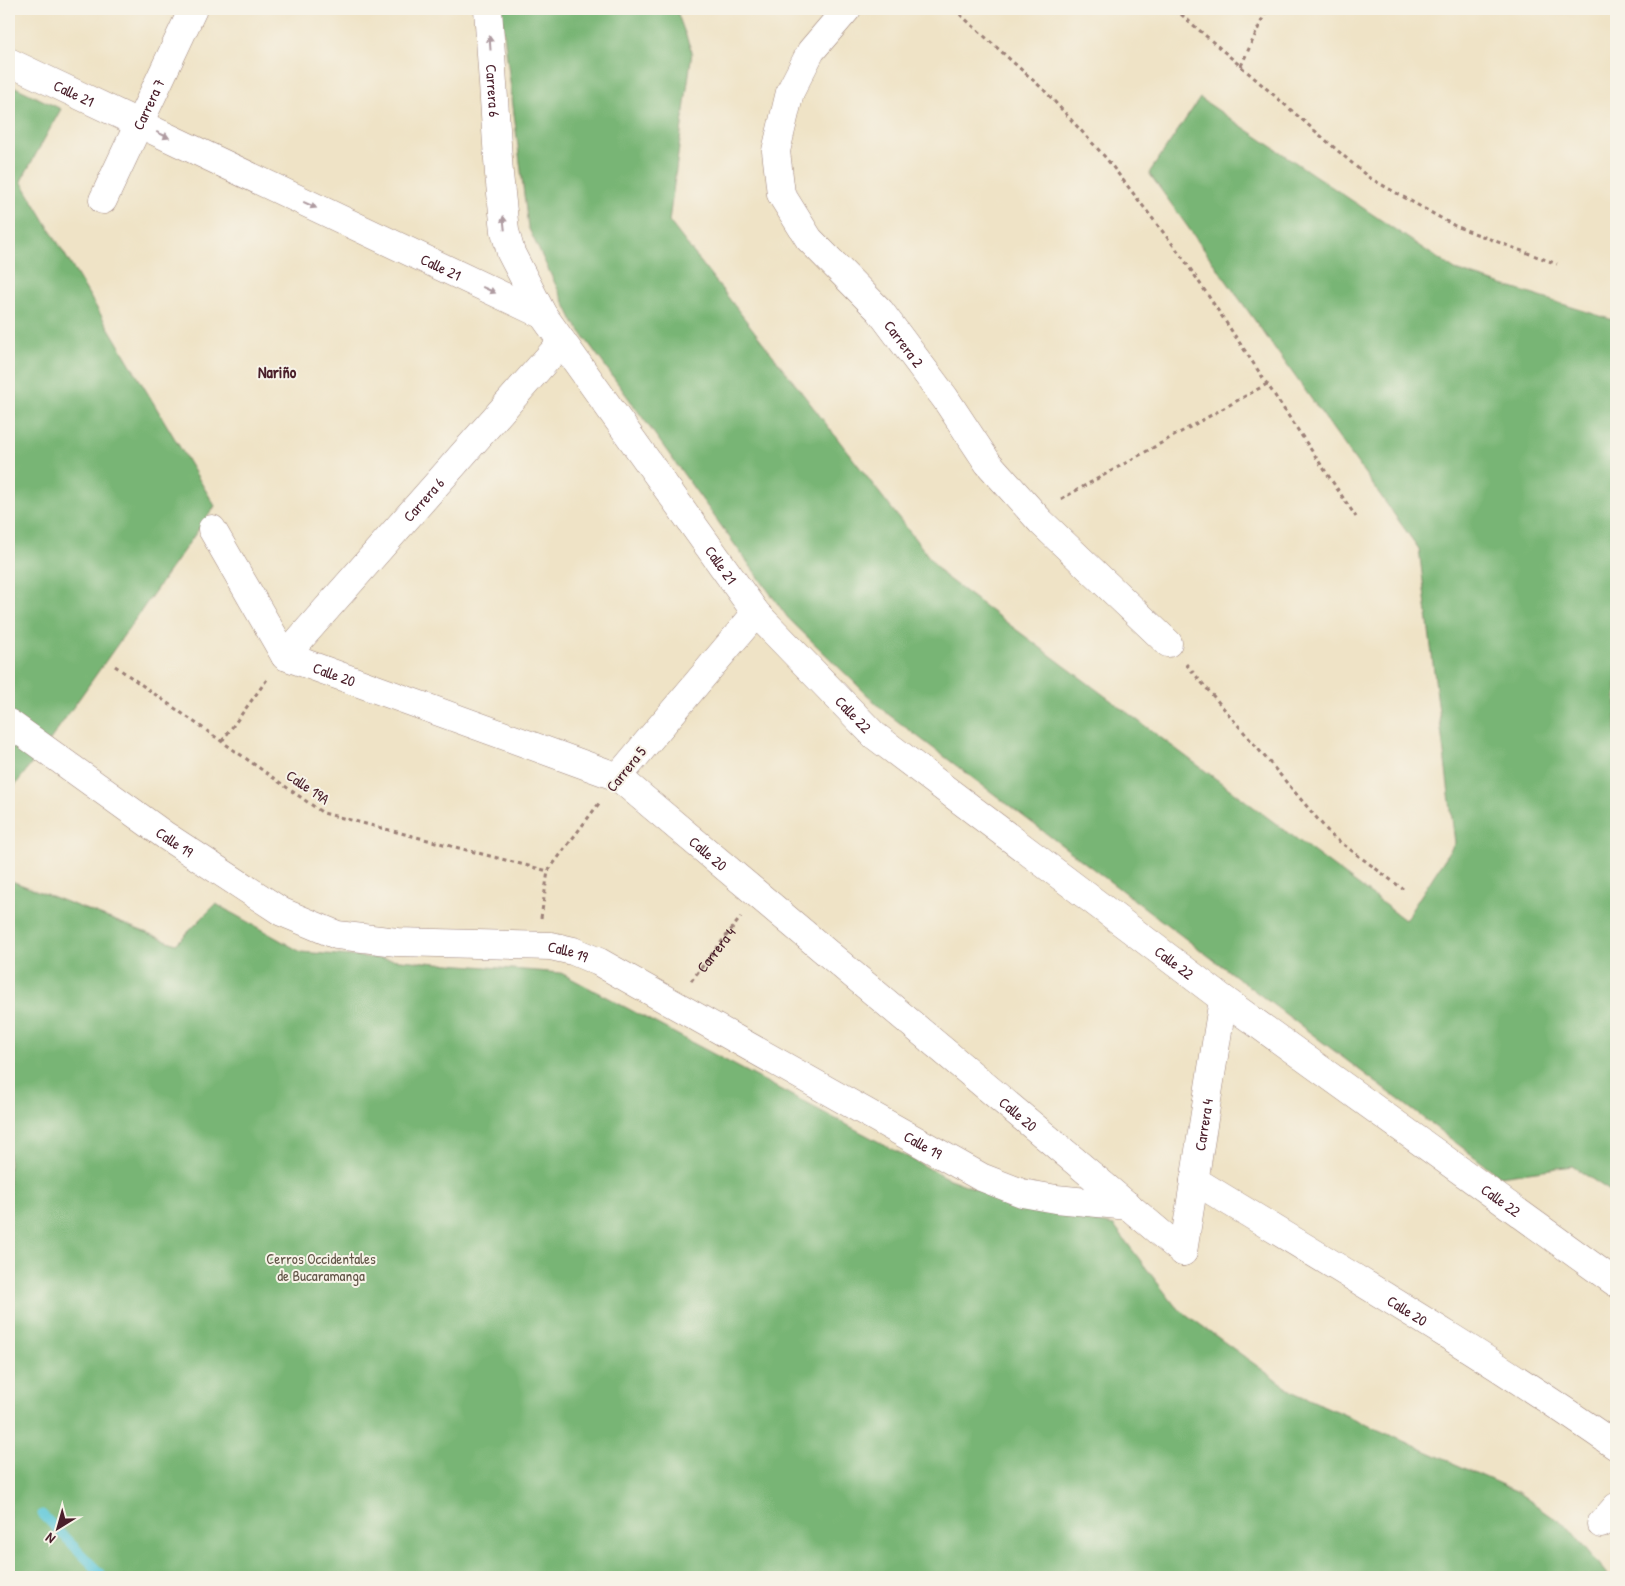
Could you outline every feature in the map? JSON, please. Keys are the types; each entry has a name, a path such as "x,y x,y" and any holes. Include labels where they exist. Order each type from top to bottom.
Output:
{"street":[{"name":"Carrera 7","path":"103,200 193,9"},
{"name":"Carrera 6","path":"488,9 499,174 505,231 511,253 543,315"},
{"name":"Carrera 2","path":"847,9 811,51 790,92 776,151 780,194 809,239 880,311 945,398 988,463 1034,514 1168,643"},
{"name":"Calle 21","path":"9,62 543,315 756,613"},
{"name":"Carrera 6","path":"285,656 562,342"},
{"path":"212,529 285,656"},
{"name":"Carrera 5","path":"618,777 756,613"},
{"name":"Calle 22","path":"756,613 874,734 1223,999 1616,1283"},
{"name":"Calle 20","path":"285,656 618,777 1183,1252"},
{"name":"Calle 19","path":"9,723 166,836 282,912 337,935 397,942 551,946 573,951 673,1004 981,1177 1022,1193 1056,1199 1129,1206"},
{"name":"Carrera 4","path":"1183,1252 1223,999"},
{"name":"Calle 20","path":"1194,1180 1442,1332 1549,1400 1616,1446"}],"path":[{"path":"954,9 1044,90 1106,158 1183,258 1356,517"},
{"path":"1175,9 1368,176 1455,226 1557,264"},
{"path":"1241,66 1267,9"},
{"path":"1596,9 1596,12 1616,12"},
{"path":"1034,514 1267,384"},
{"path":"1168,643 1332,836 1403,889"},
{"path":"222,741 285,656"},
{"name":"Calle 19A","path":"115,666 323,813 548,871"},
{"name":"Carrera 5","path":"537,946 548,871 618,777"},
{"name":"Carrera 4","path":"673,1004 758,895"}],"green space":[{"path":"501,9 676,9 692,52 669,221 943,575 1405,920 1455,843 1419,549 1149,173 1200,98 1455,270 1616,321 1616,1195 1572,1166 1500,1176 884,711 788,618 574,323 528,227"},
{"path":"9,84 61,109 21,181 215,506 50,740 9,793"},
{"name":"Cerros Occidentales de Bucaramanga","path":"9,880 176,944 216,904 301,952 561,973 947,1178 1022,1206 1114,1226 1176,1307 1293,1392 1516,1491 1570,1529 1609,1577 9,1577"}],"waterway":[{"path":"42,1514 104,1577"}],"district":[{"name":"Nariño","path":"277,372"}]}
